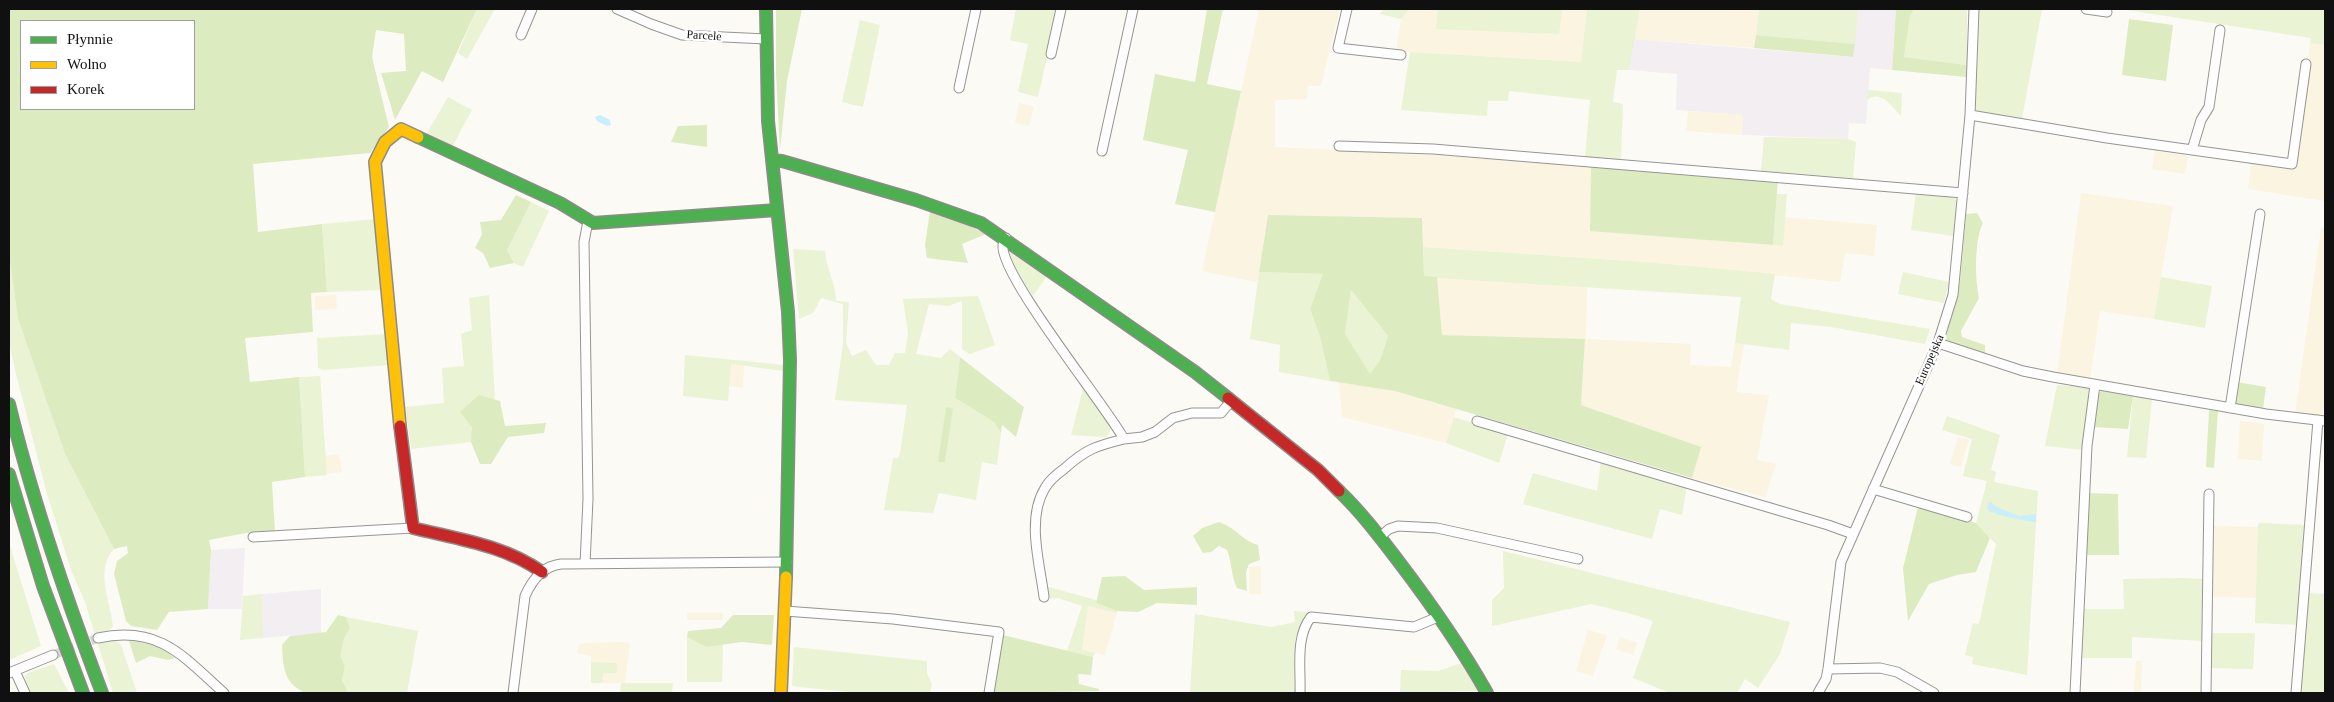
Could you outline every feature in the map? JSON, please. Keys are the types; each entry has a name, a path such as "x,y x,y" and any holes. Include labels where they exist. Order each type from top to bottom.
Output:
{"main road":[{"path":"766,9 768,120 788,312 790,360 787,562 781,693"},
{"path":"542,572 530,562 507,553 413,528 396,393 376,162 378,152 387,137 401,129 560,203 588,221 598,223 776,210"},
{"path":"772,160 789,162 953,212 981,223 1006,238 1168,352 1324,476 1348,500 1380,537 1438,617 1467,658 1487,693"},
{"path":"9,404 44,531 72,614 102,693"},
{"path":"9,474 43,586 83,693"}],"street":[{"path":"521,35 532,9"},
{"name":"Parcele","path":"617,9 682,35 766,39"},
{"path":"959,88 976,9"},
{"path":"1051,54 1061,9"},
{"path":"1102,151 1133,9"},
{"path":"1347,9 1338,48 1401,55"},
{"name":"Europejska","path":"1818,693 1826,679 1828,669 1841,562 1938,343 1952,295 1970,115 1974,9"},
{"path":"2086,9 2107,12"},
{"path":"2192,150 2201,120 2209,108 2220,30"},
{"path":"1970,115 2292,164 2306,64"},
{"path":"1339,146 1433,149 1963,193"},
{"path":"2230,408 2260,214"},
{"path":"585,564 588,499 584,242 588,221"},
{"path":"1006,238 1002,246 1015,277 1074,368 1113,420 1124,439"},
{"path":"1938,343 2023,371 2230,408 2322,420 2296,693"},
{"path":"2075,693 2087,446 2095,385"},
{"path":"1044,597 1036,520 1039,501 1046,486 1078,456 1094,446 1142,437 1154,432 1174,418 1192,413 1220,413 1231,401"},
{"path":"1477,421 1853,534"},
{"path":"1873,489 1967,517"},
{"path":"2206,693 2209,494"},
{"path":"1380,537 1389,529 1398,526 1437,528 1578,559"},
{"path":"253,537 413,528"},
{"path":"514,693 524,596 532,582 542,572 555,565 787,562"},
{"path":"785,611 893,620 999,632 988,693"},
{"path":"1300,693 1301,638 1305,625 1311,617 1414,627 1438,617"},
{"path":"98,638 122,634 156,639 173,649 224,693"},
{"path":"26,693 12,672 52,655"},
{"path":"1828,669 1880,668 1898,672 1934,693"}],"shaded area":[{"path":"1259,9 1340,9 1321,86 1308,86 1307,99 1275,100 1275,147 1436,155 1591,167 1590,230 1782,246 1785,217 1877,225 1874,256 1845,253 1840,282 1645,262 1423,247 1422,218 1268,215 1257,282 1202,271"},
{"path":"1409,9 1587,9 1581,62 1396,51 1401,19"},
{"path":"1640,9 1759,9 1754,48 1634,39"},
{"path":"1858,9 1896,9 1892,70 1870,68 1866,124 1849,123 1848,139 1742,135 1743,115 1676,110 1677,74 1629,70 1634,39 1853,57"},
{"path":"2310,43 2325,45 2325,201 2248,189 2251,162 2294,167"},
{"path":"1019,103 1034,107 1029,126 1015,123"},
{"path":"1688,111 1743,115 1742,135 1686,131"},
{"path":"2155,151 2188,156 2185,174 2152,169"},
{"path":"2081,193 2173,206 2154,319 2100,311 2090,381 2057,375"},
{"path":"2321,228 2325,229 2325,395 2322,417 2295,414"},
{"path":"1437,277 1587,287 1586,339 1691,344 1690,365 1731,367 1735,343 1744,344 1736,392 1769,395 1757,460 1776,464 1765,497 1692,478 1700,447 1581,405 1585,339 1442,335"},
{"path":"336,295 337,309 315,310 315,296"},
{"path":"730,364 744,366 743,388 729,386"},
{"path":"1339,382 1395,391 1456,409 1446,443 1342,417"},
{"path":"2240,421 2264,424 2262,461 2238,459"},
{"path":"1958,437 1969,440 1961,467 1950,464"},
{"path":"339,454 342,472 327,474 325,456"},
{"path":"2212,526 2258,527 2256,598 2211,597"},
{"path":"245,548 242,609 208,609 211,550"},
{"path":"1261,566 1261,594 1249,594 1249,567"},
{"path":"321,589 321,633 263,638 262,594"},
{"path":"1088,605 1117,613 1105,655 1082,650"},
{"path":"687,613 723,613 723,620 687,620"},
{"path":"1588,630 1607,635 1593,676 1576,671"},
{"path":"1620,637 1637,643 1633,655 1616,649"},
{"path":"625,642 630,644 625,683 602,683 602,673 617,663 591,662 591,656 577,653 578,645 585,643"},
{"path":"2136,661 2142,661 2141,693 2134,693"}],"green space":[{"path":"9,9 477,9 443,82 422,71 395,120 381,73 406,71 404,34 376,30 372,57 389,127 370,153 253,164 258,232 322,224 327,292 311,293 313,332 245,338 250,382 299,377 305,477 272,482 275,532 246,533 209,540 211,550 208,609 169,612 157,630 131,626 126,621 114,574 117,561 128,553 127,546 114,549 65,454 18,319 9,254"},
{"path":"477,9 495,9 467,59 458,53"},
{"path":"776,9 802,9 787,81 780,150 776,74"},
{"path":"1016,9 1058,9 1038,97 1018,92 1028,44 1010,40"},
{"path":"1207,9 1223,9 1207,84 1241,91 1215,212 1175,204 1188,150 1143,140 1155,74 1195,82"},
{"path":"1384,9 1409,9 1401,19 1380,14"},
{"path":"1438,9 1562,9 1559,34 1436,29"},
{"path":"1587,9 1640,9 1629,70 1617,70 1613,102 1623,104 1621,160 1585,157 1590,100 1509,91 1508,101 1488,101 1487,116 1401,110 1410,52 1581,62"},
{"path":"1759,9 1858,9 1855,44 1756,35"},
{"path":"1896,9 1914,9 1910,17 1904,57 1967,65 1966,77 1892,70"},
{"path":"1914,9 1967,9 1967,65 1904,57 1910,17"},
{"path":"1978,9 2042,9 2022,119 1975,112"},
{"path":"2120,9 2325,9 2325,45 2310,43 2311,38"},
{"path":"2129,19 2173,25 2166,81 2122,75"},
{"path":"860,20 880,25 863,107 842,102"},
{"path":"1756,35 1855,44 1853,57 1754,48"},
{"path":"1868,90 1902,93 1901,116 1882,98 1872,97 1867,100"},
{"path":"448,97 472,110 452,147 426,135"},
{"path":"707,125 707,147 671,142 678,126"},
{"path":"1764,137 1848,139 1856,142 1853,178 1761,171"},
{"path":"1591,167 1778,180 1773,245 1590,231"},
{"path":"1916,192 1953,196 1957,202 1954,236 1911,230"},
{"path":"1777,194 1787,194 1783,246 1773,245"},
{"path":"516,195 531,202 507,250 514,263 490,268 483,253 475,248 482,234 480,222 501,220"},
{"path":"531,202 549,211 523,267 514,263 507,250"},
{"path":"930,211 942,213 986,234 962,244 968,263 927,258 925,245"},
{"path":"1977,213 1983,223 1978,240 1976,260 1979,298 1961,331 1962,337 1985,345 1985,353 1947,341 1946,337 1960,282 1966,214"},
{"path":"1268,215 1422,218 1424,276 1437,277 1442,335 1585,339 1581,405 1701,447 1692,478 1395,391 1330,381 1320,337 1310,309 1323,274 1259,272","holes":["1351,290 1388,336 1380,360 1370,374 1345,334"]},
{"path":"376,219 384,290 327,292 322,224"},
{"path":"1423,247 1645,262 1775,274 1771,299 1780,304 1930,329 1925,344 1831,327 1791,323 1789,350 1735,343 1741,297 1424,277"},
{"path":"1010,248 1047,276 1033,296 1015,272 1008,252"},
{"path":"793,249 825,251 836,301 849,302 846,343 852,356 866,350 876,365 889,365 895,353 905,353 908,333 903,299 978,296 995,345 970,354 962,349 962,301 948,306 929,304 916,354 941,358 950,349 960,357 955,398 994,422 1001,433 997,465 982,462 976,500 939,493 933,513 884,510 893,458 898,458 900,454 907,405 835,400 843,344 843,304 821,298 813,313 799,319","holes":["953,408 945,462 939,462 943,440"]},
{"path":"9,254 18,319 65,454 114,549 108,557 104,576 113,627 105,632 94,632 85,602 71,570 47,494 16,374 9,342"},
{"path":"1259,272 1324,274 1310,309 1320,337 1330,381 1279,372 1280,345 1250,339"},
{"path":"1903,272 1949,282 1944,303 1898,294"},
{"path":"2161,277 2212,286 2205,328 2154,319"},
{"path":"1351,290 1388,336 1380,360 1370,375 1345,334"},
{"path":"489,295 495,400 479,396 471,442 411,449 405,407 444,403 442,368 464,366 461,334 472,330 469,298"},
{"path":"388,334 389,365 323,370 318,368 317,338"},
{"path":"685,355 784,365 784,371 731,364 728,401 683,396"},
{"path":"960,357 1024,407 1016,437 1002,425 1001,433 994,422 955,398"},
{"path":"320,376 327,475 305,477 299,377"},
{"path":"2237,382 2266,387 2263,409 2234,405"},
{"path":"2057,385 2089,387 2084,450 2045,446"},
{"path":"1083,389 1111,423 1110,432 1106,437 1071,435"},
{"path":"2102,391 2133,396 2128,429 2093,427 2097,395"},
{"path":"479,395 500,401 505,426 546,423 544,433 508,437 491,464 480,464 471,442 472,427 460,412"},
{"path":"2133,396 2152,399 2146,458 2127,457"},
{"path":"946,407 953,409 945,462 938,462"},
{"path":"2209,410 2218,411 2214,468 2206,467"},
{"path":"1947,416 2000,435 1991,470 1996,472 1994,482 2038,491 2027,675 1972,664 1973,657 1965,655 1973,623 1979,624 1996,544 1976,523 1987,481 1963,476 1972,439 1942,430"},
{"path":"1454,417 1508,434 1499,463 1446,443"},
{"path":"1601,461 1687,486 1682,515 1660,509 1652,539 1523,504 1533,473 1597,491"},
{"path":"2088,493 2118,494 2119,555 2084,555"},
{"path":"1918,507 1976,523 1990,538 1976,572 1957,575 1929,584 1908,621 1903,568"},
{"path":"1219,522 1258,545 1260,560 1249,564 1246,572 1247,591 1237,588 1227,550 1219,546 1211,552 1203,553 1193,536 1202,528"},
{"path":"2258,523 2306,525 2299,625 2255,623"},
{"path":"9,543 41,646 9,660"},
{"path":"1503,551 1790,622 1780,654 1758,688 1745,679 1737,693 1670,693 1633,678 1653,621 1591,604 1492,626 1492,600 1504,588"},
{"path":"1125,576 1144,590 1197,587 1197,605 1157,603 1138,612 1117,611 1096,603 1102,577"},
{"path":"2123,579 2204,579 2203,641 2132,637 2132,658 2080,658 2082,609 2124,609"},
{"path":"1045,586 1096,600 1096,603 1117,611 1117,613 1088,606 1082,650 1095,653 1093,657 1067,651 1082,606 1058,598 1046,599"},
{"path":"2309,593 2325,594 2325,693 2301,693"},
{"path":"262,594 263,638 240,640 243,596"},
{"path":"1294,611 1309,612 1298,630 1294,651 1295,693 1190,693 1195,614 1271,627 1295,622"},
{"path":"338,615 346,617 350,628 344,639 340,656 345,666 342,680 348,693 301,693 302,691 291,683 285,672 282,645 290,636 326,632"},
{"path":"733,615 774,615 772,645 742,642 706,647 687,637 688,631 721,628"},
{"path":"346,617 418,631 407,693 346,692 342,680 345,666 339,656 344,639 350,628"},
{"path":"2211,633 2255,633 2253,669 2210,668"},
{"path":"1003,635 1093,657 1091,675 1078,674 1079,684 1099,689 1099,691 992,693"},
{"path":"687,637 706,647 723,644 722,682 687,682"},
{"path":"115,640 121,645 137,693 113,693 98,644"},
{"path":"130,640 161,647 175,658 168,660 150,656 136,663"},
{"path":"794,647 927,661 927,674 932,684 930,693 857,693 792,686"},
{"path":"591,662 617,663 617,673 603,673 602,683 591,683"},
{"path":"1461,663 1478,691 1400,693 1401,670 1438,671"},
{"path":"54,664 69,693 30,693 26,685 25,676 28,673"},
{"path":"621,683 673,683 672,693 620,693"}],"water":[{"path":"600,115 610,120 611,125 607,126 597,121 595,117"},
{"path":"1990,502 2019,516 2036,514 2036,522 2012,518 1989,511 1987,506"}],"tunnel":[{"path":"53,655 98,638"}],"traffic: fast":[{"path":"766,9 768,121 788,312 790,360 786,577"},
{"path":"418,137 560,203 593,223 777,210"},
{"path":"772,160 782,161 916,200 981,223 1195,372 1228,398"},
{"path":"9,404 18,441 51,550 102,693"},
{"path":"9,474 43,586 83,693"},
{"path":"1339,491 1370,525 1423,594 1456,642 1487,693"}],"traffic: slow":[{"path":"400,426 375,162 385,142 401,129 418,137"},
{"path":"781,693 786,577"}],"traffic: jam":[{"path":"1228,398 1318,470 1339,491"},
{"path":"400,426 413,528 496,549 512,555 542,572"}]}
